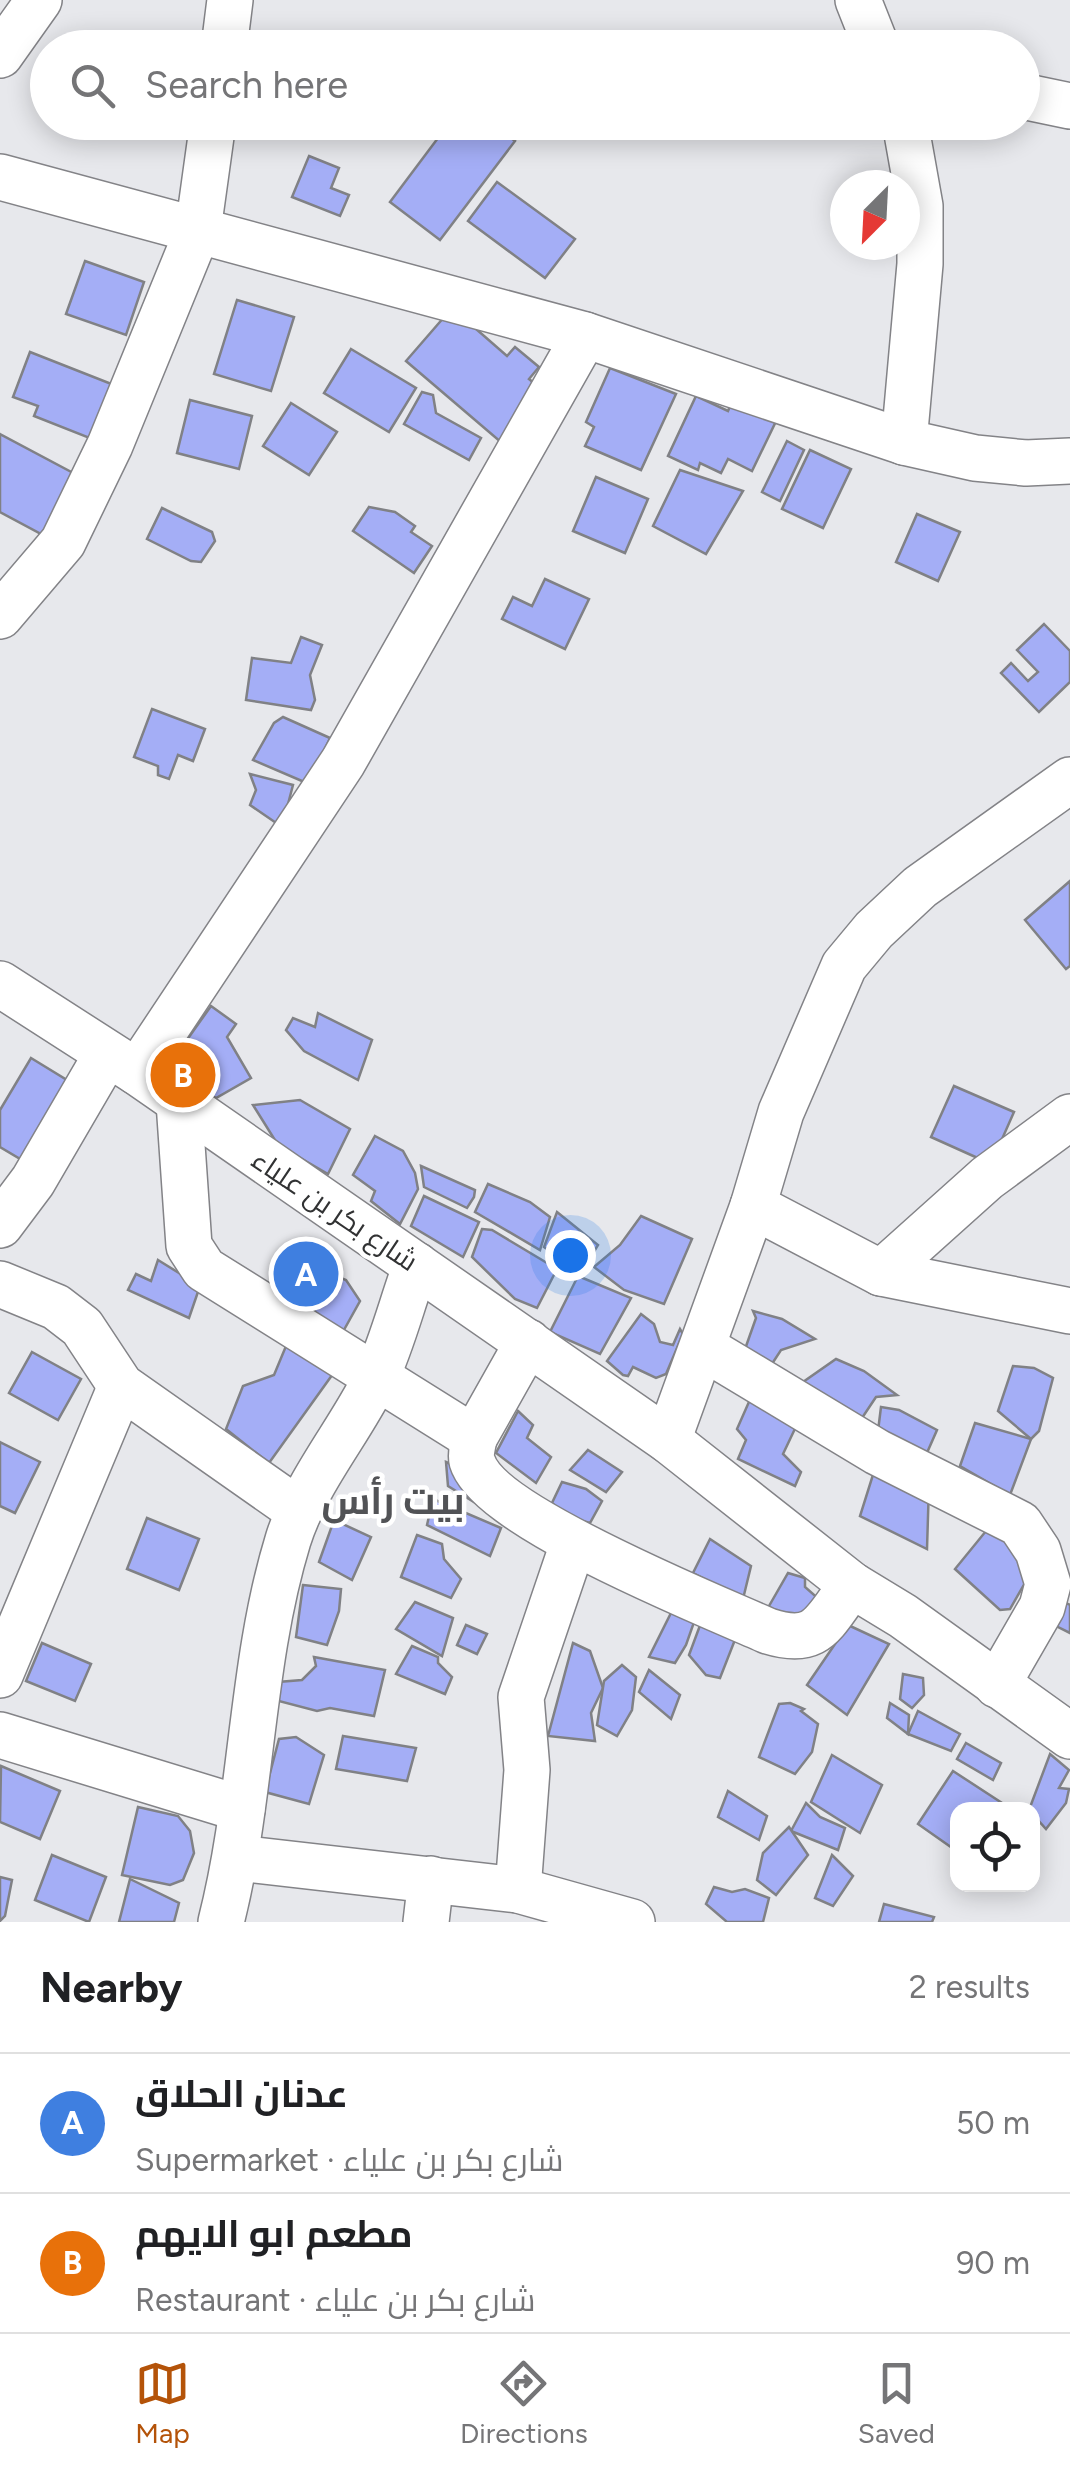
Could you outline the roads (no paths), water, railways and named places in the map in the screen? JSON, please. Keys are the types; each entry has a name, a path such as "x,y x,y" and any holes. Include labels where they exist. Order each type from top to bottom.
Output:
{"street":[{"path":"0,56 38,0"},
{"path":"226,30 230,0"},
{"path":"858,0 870,30"},
{"path":"1040,100 1070,106"},
{"path":"0,616 63,542 110,445 198,230 210,140"},
{"path":"904,442 920,264 920,206 908,140"},
{"path":"0,177 585,336 904,442 974,458 1070,461"},
{"path":"0,1226 343,762 585,336"},
{"path":"668,1440 754,1206 782,1112 844,966 874,930 920,887 1070,780"},
{"name":"شارع بكر بن علياء","path":"0,984 122,1063 668,1440 852,1585 903,1616 1070,1736"},
{"path":"178,1102 193,1257 204,1269 474,1438"},
{"path":"881,1273 987,1178 1070,1117"},
{"path":"754,1206 881,1273 1070,1311"},
{"path":"221,1922 237,1858 258,1692 288,1542 300,1511 376,1378 416,1265"},
{"path":"0,1284 56,1307 82,1327 122,1386 300,1511"},
{"path":"528,1342 474,1438 471,1458 483,1480 572,1544 796,1640 815,1633 852,1585"},
{"path":"704,1348 877,1452 1020,1524 1038,1551 1048,1584 1042,1607 998,1685"},
{"path":"0,1676 122,1386"},
{"path":"518,1890 528,1770 522,1697 572,1544"},
{"path":"0,1736 242,1809"},
{"path":"237,1858 428,1901 518,1890 588,1914 632,1922"}],"place":[{"name":"مطعم ابو الايهم","path":"183,1075"},
{"name":"عدنان الحلاق","path":"306,1274"}],"district":[{"name":"بيت رأس","path":"393,1501"}]}
